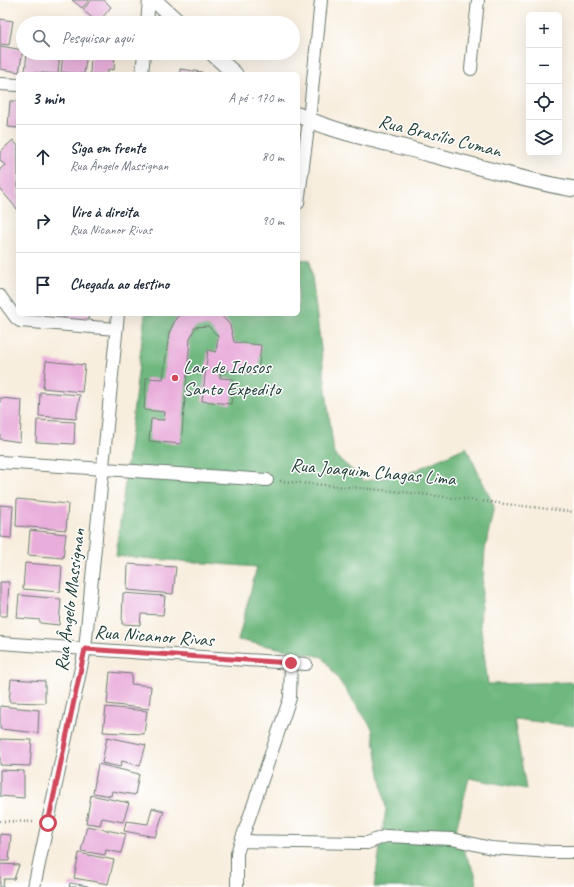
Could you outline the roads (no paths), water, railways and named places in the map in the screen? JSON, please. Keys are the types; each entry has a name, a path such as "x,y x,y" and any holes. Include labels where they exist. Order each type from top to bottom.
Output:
{"street":[{"path":"148,16 149,0"},
{"path":"154,0 171,16"},
{"path":"300,175 304,118 321,0"},
{"path":"471,69 478,0"},
{"path":"142,72 143,60"},
{"path":"220,60 233,72"},
{"path":"0,84 16,86"},
{"name":"Rua Brasílio Cuman","path":"304,118 370,138 539,182 574,189"},
{"path":"0,296 16,318 20,321 116,329"},
{"name":"Rua Ângelo Massignan","path":"34,887 85,649 118,316"},
{"name":"Rua Joaquim Chagas Lima","path":"0,462 267,480"},
{"name":"Rua Nicanor Rivas","path":"0,643 306,664"},
{"path":"237,887 237,853 290,698 291,663"},
{"path":"241,841 367,843 386,836 452,839 491,848 574,852"}],"place":[{"name":"Lar de Idosos Santo Expedito","path":"175,378"}]}
